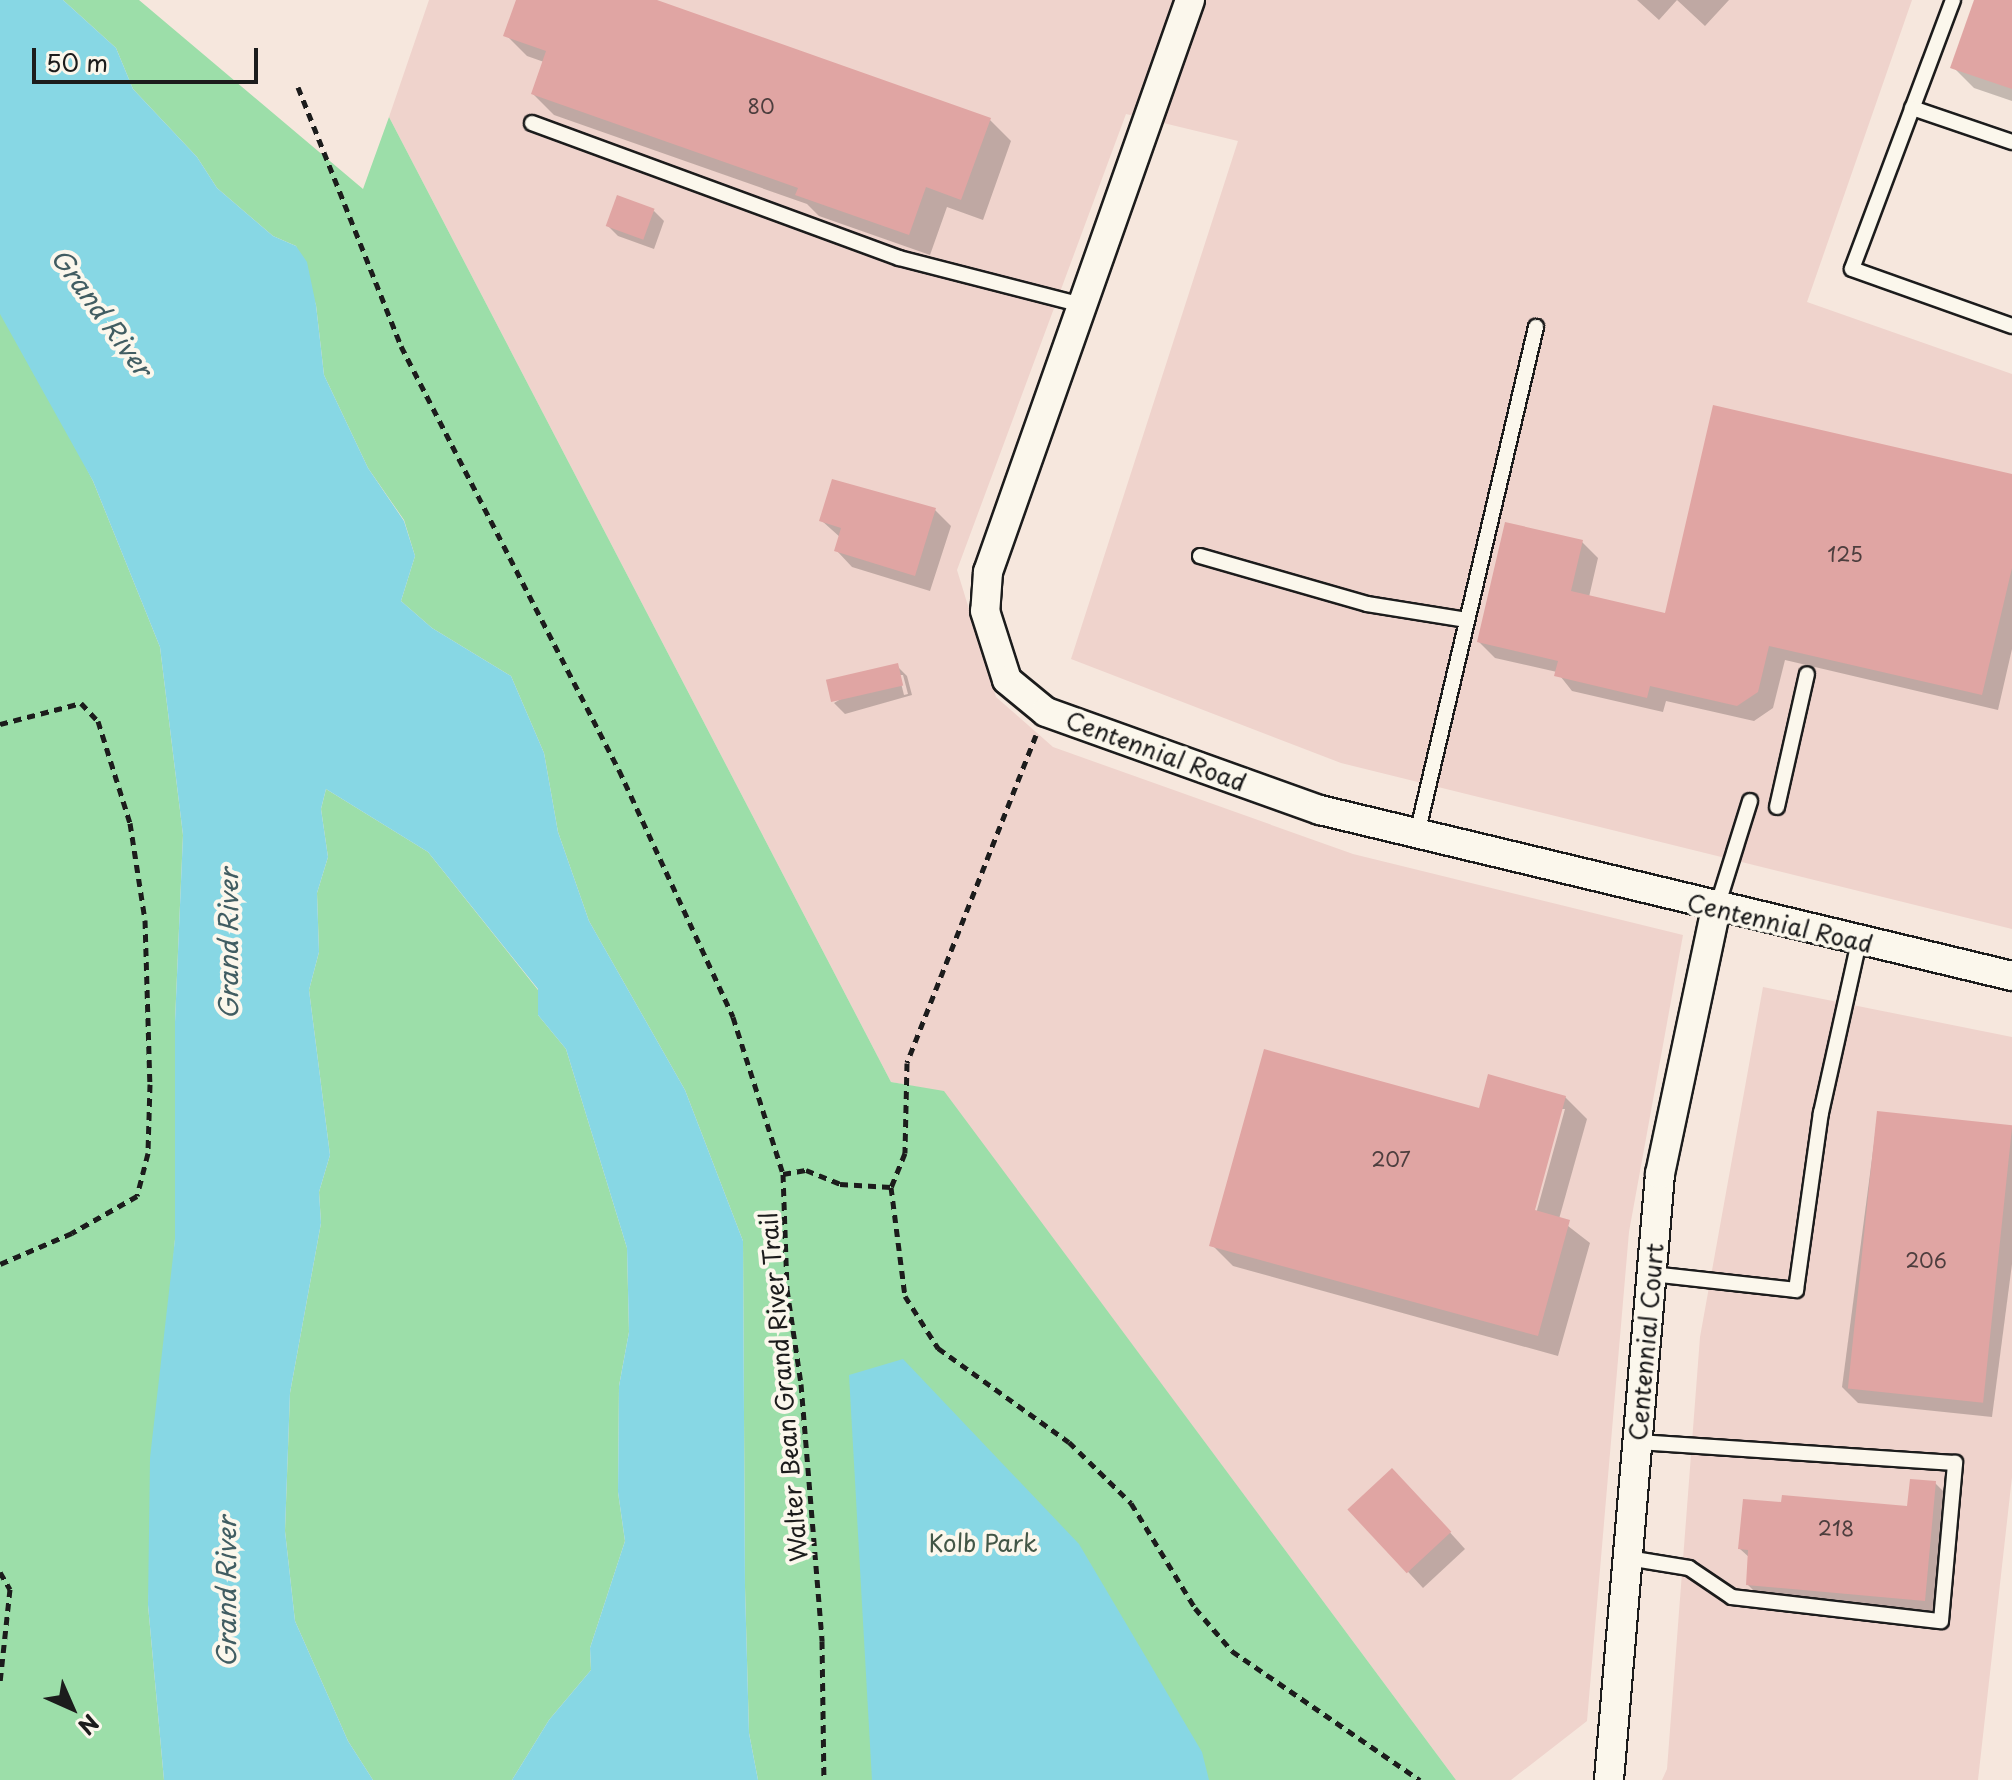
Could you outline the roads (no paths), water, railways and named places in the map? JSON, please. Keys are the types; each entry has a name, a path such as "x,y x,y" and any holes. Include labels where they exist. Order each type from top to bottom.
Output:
{"street":[{"name":"Centennial Road","path":"1190,0 988,572 985,611 993,648 1007,680 1046,712 1320,810 1716,909 2012,976"},
{"name":"Centennial Court","path":"1609,1780 1660,1174 1716,909"}],"lane":[{"path":"1953,0 1852,269 2012,326"},
{"path":"1912,108 2012,142"},
{"path":"532,123 899,258 1082,305"},
{"path":"1417,834 1536,327"},
{"path":"1200,556 1367,604 1467,620"},
{"path":"1777,807 1807,674"},
{"path":"1716,909 1750,801"},
{"path":"1652,1274 1796,1290 1821,1113 1859,941"},
{"path":"1628,1558 1689,1568 1732,1597 1941,1621 1955,1463 1638,1442"}],"water":[{"name":"Grand River","path":"0,0 63,0 116,48 133,89 197,157 217,188 273,236 296,246 307,262 316,305 324,375 368,468 404,521 415,556 401,601 432,628 511,676 544,753 558,832 589,921 685,1090 743,1241 749,1733 758,1780 512,1780 549,1720 591,1670 590,1648 625,1541 618,1492 619,1386 629,1332 627,1248 566,1049 538,1015 538,989 428,852 326,789 321,809 328,857 317,893 319,952 309,990 330,1155 319,1192 321,1223 290,1393 285,1531 295,1621 348,1741 373,1780 164,1780 148,1605 150,1458 175,1239 175,1022 183,835 160,647 93,481 0,314"},
{"path":"903,1359 1079,1544 1202,1752 1209,1780 872,1780 849,1375"}],"park label":[{"name":"Kolb Park","path":"983,1543"}]}
